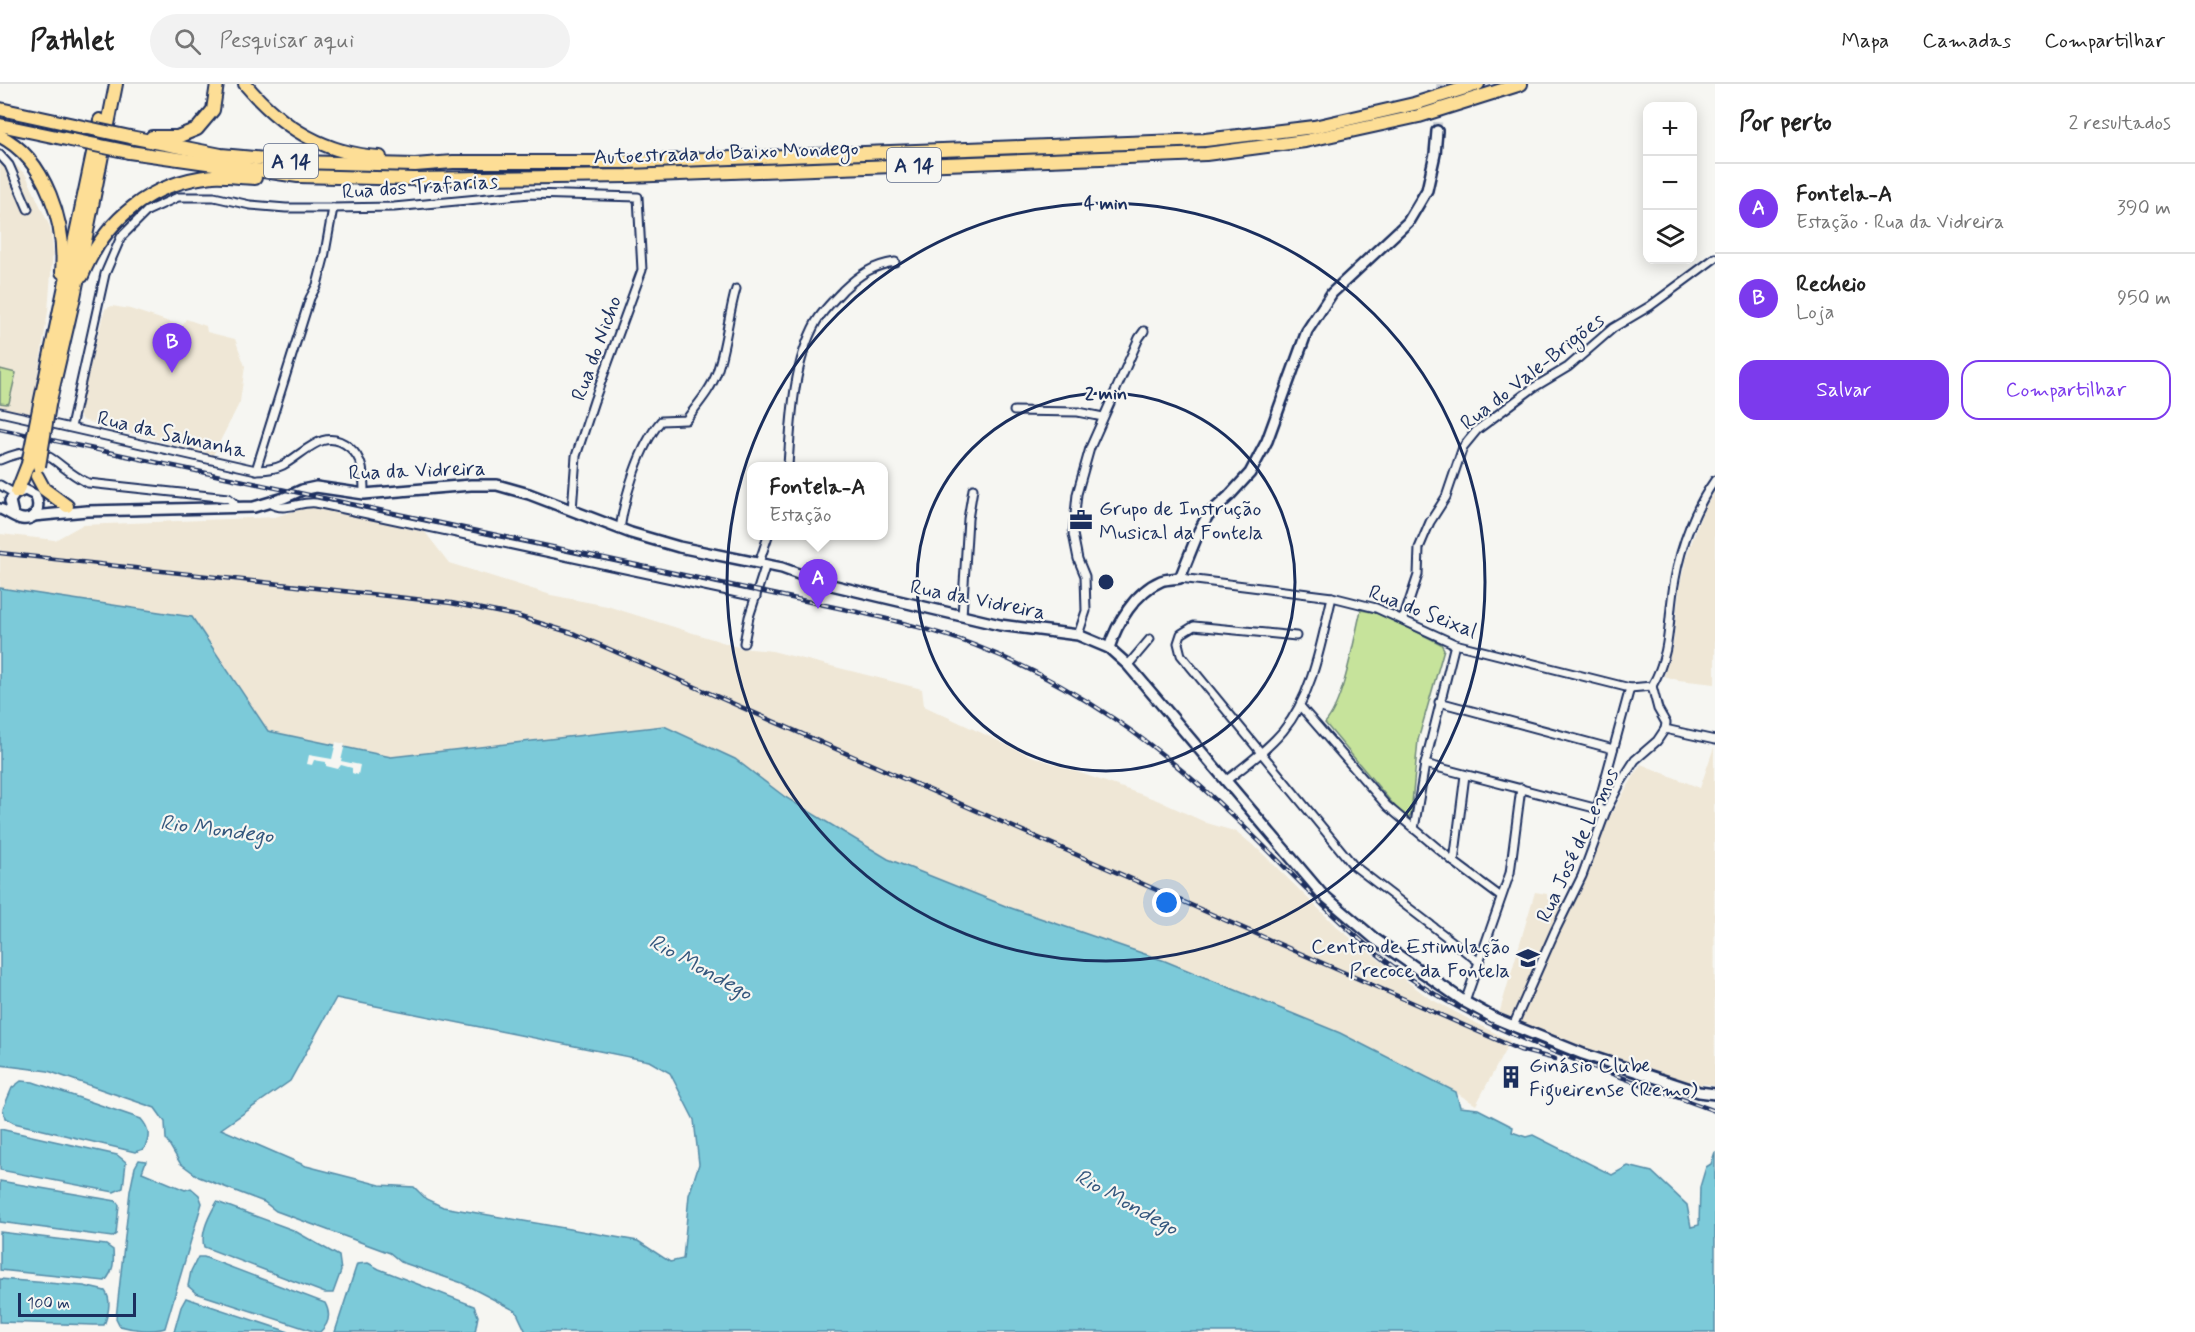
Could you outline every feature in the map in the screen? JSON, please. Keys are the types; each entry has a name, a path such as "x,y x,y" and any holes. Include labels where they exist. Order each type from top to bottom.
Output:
{"highway":[{"path":"36,497 35,469 59,313 107,84"},
{"path":"45,404 74,297 116,84"},
{"path":"130,137 177,136 197,129 213,110 217,84"},
{"path":"245,84 280,121 308,138 342,151 374,157 453,162"},
{"name":"Autoestrada do Baixo Mondego","path":"0,109 221,155 298,162 415,165 453,162 628,162 1205,140 1314,127 1414,104 1478,84"},
{"name":"Autoestrada do Baixo Mondego","path":"0,125 129,152 298,176 414,179 628,176 1206,154 1305,141 1407,119 1521,84"},
{"path":"0,136 7,139 28,159 45,183 56,211 62,239 63,268 59,313"},
{"path":"74,297 91,253 114,223 142,199 177,182 214,176 251,178 298,176"},
{"path":"15,494 35,469"},
{"path":"35,469 44,489 67,506"}],"street":[{"path":"1108,648 1118,624 1141,594 1162,580 1180,578 1208,515 1250,473 1267,441 1307,331 1332,293 1408,222 1427,190 1435,154 1437,131"},
{"path":"0,155 9,165 28,209"},
{"name":"Rua dos Trafarias","path":"256,470 310,298 317,285 333,208 394,207 530,194 638,197"},
{"path":"71,427 105,273 121,237 147,212 178,197 214,197 250,205 286,208 333,208"},
{"name":"Rua do Nicho","path":"572,510 576,456 642,270 638,197"},
{"name":"Rua do Vale-Brigões","path":"1403,620 1418,575 1419,548 1430,522 1446,497 1463,447 1477,429 1533,388 1568,367 1612,328 1650,306 1715,258"},
{"path":"788,462 791,422 800,367 817,320 831,302 866,271 879,264 895,262"},
{"path":"620,529 625,499 651,433 661,422 686,420 703,398 717,373 729,310 736,289"},
{"path":"1078,634 1086,611 1085,576 1076,551 1072,522 1077,494 1087,458 1103,417 1138,338 1144,331"},
{"path":"1014,411 1078,412 1103,417"},
{"name":"Rua da Salmanha","path":"0,412 256,470 275,469 313,444 328,439 337,440 345,443 358,456 364,474 364,494"},
{"path":"0,460 19,452 37,453 54,458 78,478 88,483 228,498 234,503 234,508"},
{"path":"1715,480 1688,533 1675,579 1668,648 1660,673 1652,686 1658,708 1666,723 1665,729 1715,740"},
{"path":"0,485 15,494"},
{"name":"Rua da Vidreira","path":"87,511 234,508 270,503 309,488 364,494 471,485 497,486 529,494 620,529 679,547 763,563 823,583 1000,626 1078,634 1108,648 1128,665 1321,893 1375,939 1465,1002 1513,1026 1594,1057 1699,1092 1715,1094"},
{"path":"962,616 968,519 973,489"},
{"path":"0,497 25,490 36,497 87,511"},
{"path":"13,514 10,506 15,494"},
{"path":"33,516 38,507 36,497"},
{"path":"270,503 280,508 316,503 756,597"},
{"path":"0,509 21,519 87,511"},
{"path":"744,643 767,540"},
{"name":"Rua do Seixal","path":"1180,578 1332,597 1376,608 1455,644 1630,688 1652,686"},
{"path":"1227,780 1262,752 1283,731 1300,706 1316,660 1332,597"},
{"path":"1296,636 1197,626 1187,629 1179,640 1178,647 1181,655 1353,864 1479,962"},
{"path":"1128,665 1150,639"},
{"path":"1414,828 1425,764 1455,644"},
{"path":"1597,809 1630,688"},
{"path":"1439,702 1613,749"},
{"path":"1300,706 1387,806 1454,862 1501,897"},
{"name":"Rua José de Lemos","path":"1513,1026 1582,876 1606,811 1635,760 1657,741 1665,729"},
{"path":"1425,764 1606,811"},
{"path":"1454,862 1465,775"},
{"path":"1465,1002 1510,873 1521,788"}],"shaded area":[{"path":"0,150 26,175 50,227 53,249 48,311 32,414 0,407"},
{"path":"112,306 130,309 182,326 186,319 206,326 207,332 235,339 245,366 240,402 213,455 82,420 77,412 87,374 105,309"},
{"path":"1715,490 1715,684 1664,676 1673,644 1680,584 1688,553 1702,513"},
{"path":"310,506 425,532 449,563 551,595 607,606 741,648 772,651 922,689 924,706 1029,755 1157,800 1207,823 1237,832 1261,852 1339,929 1429,998 1510,1041 1476,1105 1340,1033 1165,961 1008,907 888,859 785,797 735,759 665,726 391,757 268,731 192,617 0,588 0,534 55,540 82,525 275,517"},
{"path":"1714,747 1715,1086 1705,1084 1690,1086 1519,1024 1611,814 1641,764 1700,788"},
{"name":"Centro de Estimulação Precoce da Fontela","path":"1535,892 1547,894 1547,899 1567,901 1513,1016 1508,1017 1499,1014"}],"green space":[{"path":"0,369 16,373 7,404 0,403"},
{"path":"1361,610 1382,614 1441,644 1444,649 1418,740 1409,817 1403,816 1325,723 1332,713 1343,685"}],"water":[{"name":"Rio Mondego","path":"0,588 192,617 268,731 391,757 664,726 735,759 785,797 888,859 1008,907 1165,961 1340,1033 1456,1092 1460,1107 1478,1109 1513,1127 1512,1132 1526,1137 1533,1135 1612,1175 1628,1166 1652,1172 1687,1205 1691,1227 1699,1225 1700,1187 1706,1167 1711,1164 1715,1152 1715,1332 526,1332 516,1311 462,1283 401,1262 390,1253 276,1211 264,1202 199,1177 180,1163 166,1139 165,1122 155,1108 48,1071 0,1065","holes":["336,998 649,1061 670,1073 694,1120 699,1164 689,1195 683,1259 670,1262 638,1241 443,1207 426,1199 414,1187 380,1185 306,1166 221,1129 290,1081"]},
{"path":"21,1081 33,1082 141,1119 148,1134 144,1149 135,1152 14,1123 5,1118 3,1109 12,1088"},
{"path":"0,1129 117,1155 126,1162 123,1188 114,1192 0,1170"},
{"path":"139,1160 146,1161 142,1172 185,1190 191,1188 199,1195 202,1203 165,1328 155,1330 120,1326 116,1318 130,1191 135,1167"},
{"path":"0,1181 116,1201 119,1205 116,1234 112,1237 0,1222"},
{"path":"217,1202 293,1230 339,1256 341,1271 333,1293 325,1293 204,1247 205,1229"},
{"path":"0,1232 106,1245 113,1250 112,1270 105,1281 0,1270"},
{"path":"198,1257 204,1257 325,1303 328,1319 325,1326 320,1332 316,1332 196,1293 188,1286 191,1271"},
{"path":"368,1263 474,1306 478,1316 475,1332 335,1332 357,1264"},
{"path":"0,1279 84,1286 105,1291 109,1303 104,1325 0,1322"},
{"path":"186,1298 289,1332 174,1332"}],"pier":[{"path":"336,742 345,744 341,761 360,765 358,775 352,773 352,768 341,765 338,769 326,766 326,762 314,760 312,765 307,764 309,755 332,759"}],"tunnel":[{"path":"1437,131 1441,84"}],"railway":[{"path":"0,429 862,613 904,623 974,645 1047,678 1081,697 1145,741 1255,837 1366,945 1423,987 1462,1010 1544,1048 1715,1111"},
{"path":"0,553 451,603 517,616 575,634 1520,1050 1555,1059"}],"place":[{"name":"Recheio","path":"172,373"},
{"name":"Grupo de Instrução Musical da Fontela","path":"1081,520"},
{"name":"Fontela-A","path":"818,609"},
{"name":"Centro de Estimulação Precoce da Fontela","path":"1528,958"},
{"name":"Ginásio Clube Figueirense (Remo)","path":"1511,1077"}]}
